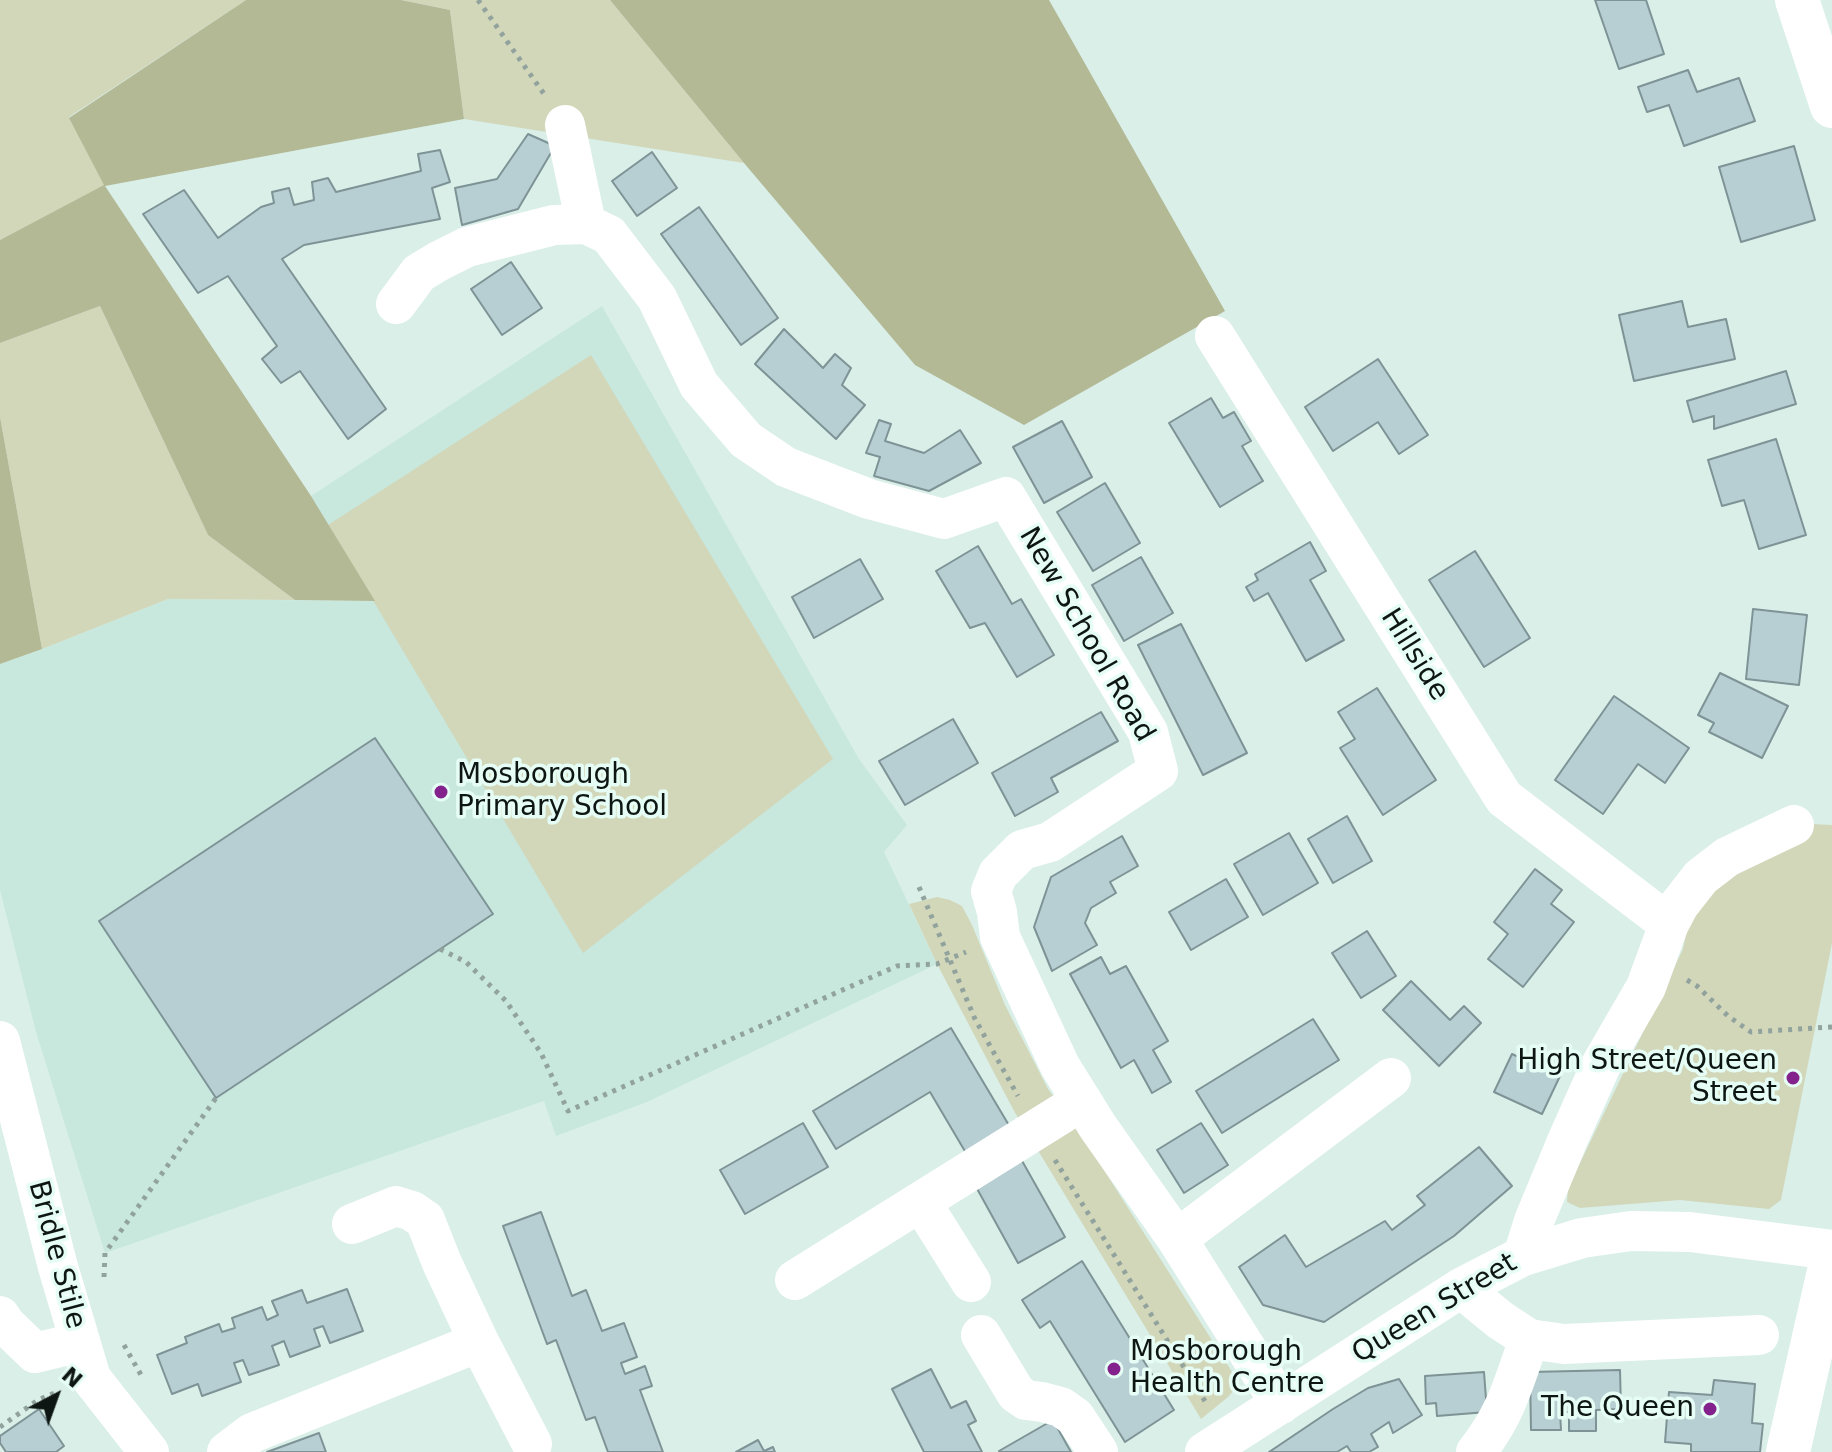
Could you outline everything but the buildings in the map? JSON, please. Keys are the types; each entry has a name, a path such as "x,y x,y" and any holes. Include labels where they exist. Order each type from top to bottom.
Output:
{"main road":[{"path":"1797,0 1832,106"},
{"path":"1788,1452 1832,1258"}],"street":[{"path":"396,304 419,273 467,247 554,225 586,224 565,125"},
{"name":"New School Road","path":"586,224 609,235 657,298 699,385 746,440 786,467 869,499 944,519 1006,497 1148,732 1158,771 1050,842 1022,850 998,874 991,891 1000,937 1060,1066 1177,1239 1281,1404"},
{"name":"Hillside","path":"1215,336 1504,798 1669,924"},
{"path":"1523,1256 1568,1139 1602,1063 1646,987 1679,905 1701,877 1727,857 1794,825"},
{"name":"Bridle Stile","path":"0,1041 58,1267 96,1351 149,1452"},
{"path":"1177,1239 1391,1078"},
{"path":"795,1280 1082,1101"},
{"path":"921,1202 971,1282"},
{"path":"352,1224 396,1206 412,1211 425,1220 479,1342 532,1444"},
{"name":"Queen Street","path":"1216,1445 1461,1288 1523,1256 1582,1238 1631,1231 1690,1232 1832,1250"},
{"path":"1461,1288 1529,1339 1564,1344 1759,1335"},
{"path":"0,1316 35,1353 96,1351"},
{"path":"981,1335 1016,1393 1026,1400 1061,1407 1075,1417 1098,1452"},
{"path":"1476,1452 1506,1406 1529,1339"},
{"path":"227,1452 252,1433 479,1342"}],"path":[{"path":"478,0 565,125"},
{"path":"919,887 975,1019 1216,1445"},
{"path":"440,949 466,962 506,1001 541,1053 568,1111 897,966 937,964"},
{"path":"1655,962 1697,986 1728,1016 1751,1032 1832,1027"},
{"path":"104,1281 105,1253 216,1098"},
{"path":"0,1427 38,1400 96,1351 146,1383"}],"shaded area":[{"path":"0,0 246,0 69,117 105,185 0,240"},
{"path":"246,0 401,0 450,10 464,119 105,186 311,496 375,601 295,600 208,535 100,306 0,343 0,240 104,185 69,118"},
{"path":"401,0 610,0 744,163 464,119 450,10"},
{"path":"610,0 1049,0 1225,311 1024,425 915,365"},
{"path":"100,306 208,535 295,600 168,599 42,649 0,417 0,343"},
{"name":"Mosborough Primary School","path":"602,306 859,759 907,825 884,852 937,964 647,1102 556,1136 544,1101 105,1253 36,1032 0,890 0,664 168,599 374,601 311,496"},
{"path":"591,355 833,759 583,953 328,525"},
{"path":"0,417 42,649 0,664"},
{"path":"1812,824 1832,825 1832,943 1781,1200 1769,1209 1680,1200 1580,1208 1567,1202 1568,1188 1683,949 1694,892"},
{"path":"937,897 962,906 1005,1005 1048,1089 1083,1137 1234,1375 1236,1388 1201,1419 1014,1111 937,964 909,904"}],"place":[{"name":"Mosborough Primary School","path":"441,792"},
{"name":"High Street/Queen Street","path":"1793,1078"},
{"name":"Mosborough Health Centre","path":"1114,1369"},
{"name":"The Queen","path":"1710,1409"}]}
